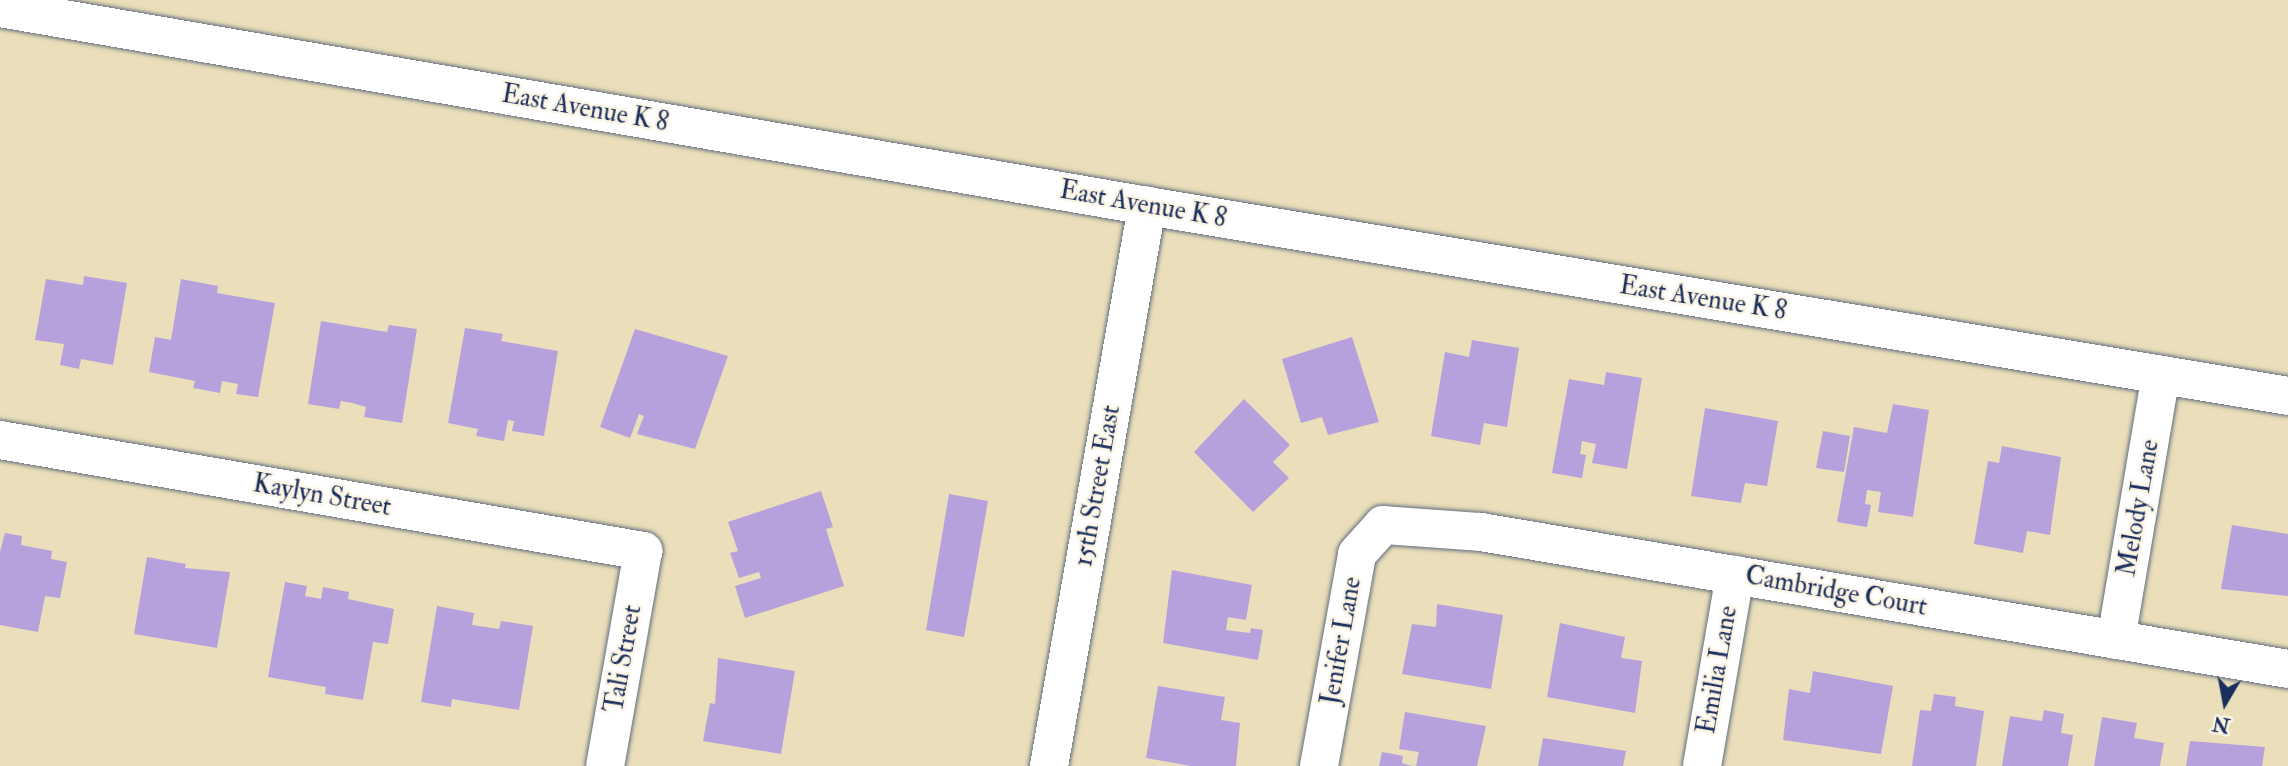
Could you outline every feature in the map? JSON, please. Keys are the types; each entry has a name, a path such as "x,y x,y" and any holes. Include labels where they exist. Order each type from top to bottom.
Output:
{"street":[{"name":"East Avenue K 8","path":"0,8 1147,206 2288,396"},
{"name":"15th Street East","path":"1049,766 1147,206"},
{"name":"Melody Lane","path":"2116,640 2161,375"},
{"name":"Kaylyn Street","path":"0,440 643,551"},
{"name":"Cambridge Court","path":"1383,525 1481,532 2288,669"},
{"name":"Jenifer Lane","path":"1319,766 1357,554 1383,525"},
{"name":"Tali Street","path":"605,766 643,551"},
{"name":"Emilia Lane","path":"1702,766 1735,575"}],"building":[{"path":"84,276 127,283 113,365 81,359 79,369 60,365 64,344 35,340 46,279 83,285"},
{"path":"181,279 218,286 217,293 275,303 258,397 236,394 238,384 222,381 220,393 193,388 195,381 149,372 155,337 171,340"},
{"path":"321,321 387,332 389,325 417,329 402,423 364,417 366,407 352,403 341,401 339,409 308,404"},
{"path":"465,328 503,334 501,341 558,351 544,436 512,431 514,421 508,420 504,441 476,436 478,429 448,423"},
{"path":"635,329 728,356 695,449 637,434 644,416 639,414 630,438 600,427"},
{"path":"1352,337 1379,422 1328,435 1322,417 1301,423 1282,359"},
{"path":"1472,340 1519,348 1507,427 1484,423 1480,445 1431,436 1445,352 1469,357"},
{"path":"1606,372 1642,378 1627,469 1592,463 1596,444 1582,441 1580,454 1586,455 1582,478 1552,473 1569,379 1604,385"},
{"path":"1244,399 1290,445 1273,462 1289,478 1253,512 1194,452"},
{"path":"1893,404 1929,410 1913,517 1878,512 1881,492 1867,490 1865,504 1871,505 1867,527 1837,522 1854,427 1887,433"},
{"path":"1705,408 1778,421 1767,486 1745,483 1741,503 1691,496"},
{"path":"1823,431 1850,436 1844,472 1816,468"},
{"path":"2002,446 2061,457 2050,535 2027,531 2023,553 1974,544 1988,461 1999,463"},
{"path":"821,491 833,527 826,529 844,586 745,618 735,586 761,578 759,572 739,578 730,553 738,551 728,522"},
{"path":"949,494 988,501 964,637 926,630"},
{"path":"2232,525 2288,534 2288,596 2221,589"},
{"path":"5,533 22,536 21,545 52,551 51,559 67,562 60,598 45,596 38,632 0,625 0,552"},
{"path":"147,557 186,564 185,568 230,572 217,648 134,634"},
{"path":"1172,570 1252,585 1246,620 1228,617 1226,630 1250,633 1251,628 1263,630 1258,660 1163,643"},
{"path":"285,582 307,586 305,596 321,599 323,587 349,592 348,599 394,609 388,644 373,642 363,700 325,694 326,687 268,677"},
{"path":"1437,604 1503,615 1491,689 1402,674 1412,624 1436,627"},
{"path":"437,606 474,613 472,625 499,629 501,621 533,626 519,710 452,699 451,707 421,702"},
{"path":"1560,623 1625,637 1621,658 1642,661 1635,713 1547,697"},
{"path":"718,658 795,671 781,754 703,741 710,703 715,704"},
{"path":"1813,671 1893,686 1881,754 1783,740 1789,689 1810,693"},
{"path":"1158,686 1225,697 1221,720 1240,723 1236,766 1191,766 1146,758"},
{"path":"1934,694 1956,697 1955,706 1984,711 1976,766 1912,766 1920,710 1931,711"},
{"path":"2044,710 2064,714 2061,733 2073,735 2068,766 2002,766 2010,716 2042,721"},
{"path":"1405,712 1486,726 1477,766 1416,766 1419,752 1399,749"},
{"path":"2102,717 2137,723 2134,738 2164,743 2160,766 2094,766"},
{"path":"1543,738 1626,751 1623,766 1538,766"},
{"path":"2190,741 2265,747 2262,766 2186,766"},
{"path":"1382,752 1403,756 1402,763 1412,766 1379,766"}]}
